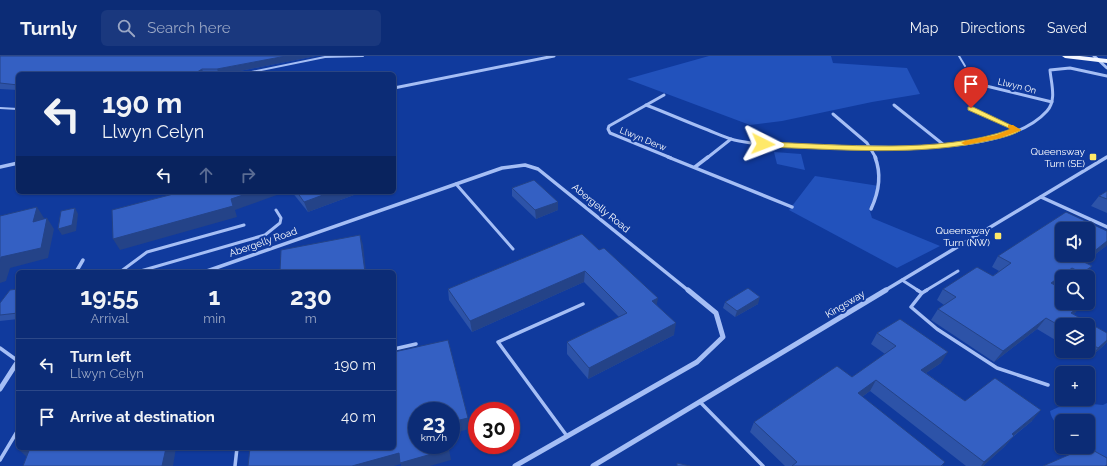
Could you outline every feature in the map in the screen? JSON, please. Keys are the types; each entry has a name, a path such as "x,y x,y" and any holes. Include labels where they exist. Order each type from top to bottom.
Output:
{"main road":[{"path":"1065,56 1097,58 1107,61"}],"street":[{"path":"396,88 554,56"},
{"path":"1097,58 1107,68"},
{"path":"646,105 731,139 763,144 870,148 945,146 998,137 1035,121 1047,111 1052,102 1054,90 1050,70 1054,68 1064,68 1107,76"},
{"name":"Llwyn On","path":"978,84 1052,102"},
{"name":"Llwyn Derw","path":"664,95 609,126 608,129 610,133 792,207"},
{"path":"894,105 945,146"},
{"path":"971,108 1017,130"},
{"path":"833,114 870,148 876,159 880,184 879,192 870,209"},
{"path":"695,167 731,139"},
{"name":"Kingsway","path":"593,466 1106,159"},
{"path":"0,167 16,163"},
{"name":"Abergelly Road","path":"210,270 510,166 525,165 538,170 716,313 723,336 697,362 515,466"},
{"path":"1041,197 1107,227"},
{"path":"77,270 83,260"},
{"path":"0,389 16,364"}],"lane":[{"path":"252,72 325,57 362,56"},
{"path":"959,56 965,66"},
{"path":"0,108 16,109"},
{"path":"456,184 513,248"},
{"path":"144,270 265,235 280,223 281,218 276,210"},
{"path":"125,270 141,254 244,225"},
{"path":"958,271 922,293 911,307 937,329 997,368 1048,385"},
{"path":"902,280 922,293"},
{"path":"567,436 498,342 583,304"},
{"path":"396,349 416,344"},
{"path":"0,348 16,360"},
{"path":"700,402 763,466"},
{"path":"0,460 16,433"},
{"path":"235,466 237,450"}],"shaded area":[{"path":"709,56 831,56 833,63 907,68 920,94 872,102 782,121 750,125 627,79"},
{"path":"774,152 801,154 805,170 777,164"},
{"path":"815,176 879,186 869,208 872,218 940,246 897,268 789,210"},
{"path":"1107,403 1107,460 1095,453 1095,414 1055,414 1055,422 1051,416 1050,411 1061,406 1095,406 1095,404 1103,405"}],"building":[{"path":"0,56 286,56 217,69 202,69 197,72 16,72 16,85 0,83"},
{"path":"534,180 558,202 535,210 512,188"},
{"path":"1107,191 1107,199 1099,196"},
{"path":"173,194 246,194 231,199 233,206 113,239 112,210"},
{"path":"298,194 326,194 304,202"},
{"path":"37,207 33,222 47,218 41,248 1,257 0,262 0,216"},
{"path":"75,208 72,225 58,229 61,211"},
{"path":"1066,212 1088,222 1055,222 1055,262 1084,262 1092,266 1086,270 1076,270 1072,268 1069,270 1055,270 1055,280 1051,283 1055,285 1055,310 1075,310 1071,313 1080,318 1055,318 1055,323 1046,318 1003,351 938,309 956,297 943,289 977,267 993,276 1011,263 998,256"},
{"path":"1095,225 1107,231 1107,241 1095,251"},
{"path":"582,234 599,250 604,248 658,298 652,301 676,323 589,368 567,342 627,313 585,271 470,321 448,289"},
{"path":"360,235 365,270 280,270 281,250"},
{"path":"748,288 760,297 737,311 725,302"},
{"path":"16,289 16,313 0,315 0,303 10,290"},
{"path":"900,319 948,352 921,370 965,401 995,378 1041,410 1012,434 1014,436 984,462 876,380 858,393 945,462 941,466 792,466 797,462 754,422 837,366 852,377 896,346 877,333"},
{"path":"1095,326 1107,333 1107,340 1098,348 1095,346"},
{"path":"448,340 468,418 460,420 460,402 408,402 408,454 432,454 400,463 399,453 352,466 248,466 250,450 396,450 396,352"},
{"path":"29,450 166,450 162,466 23,466"},
{"path":"1095,451 1107,458 1107,465 1105,466 1043,466 1071,454 1095,454"},
{"path":"677,463 690,466 677,466"}],"slow traffic":[{"path":"965,143 998,137 1017,130 1011,126"}],"place":[{"name":"Queensway Turn (SE)","path":"1093,157"},
{"name":"Queensway Turn (NW)","path":"998,236"}],"route":[{"path":"763,144 910,148 945,146 975,142 998,137 1017,130 971,108"}]}
